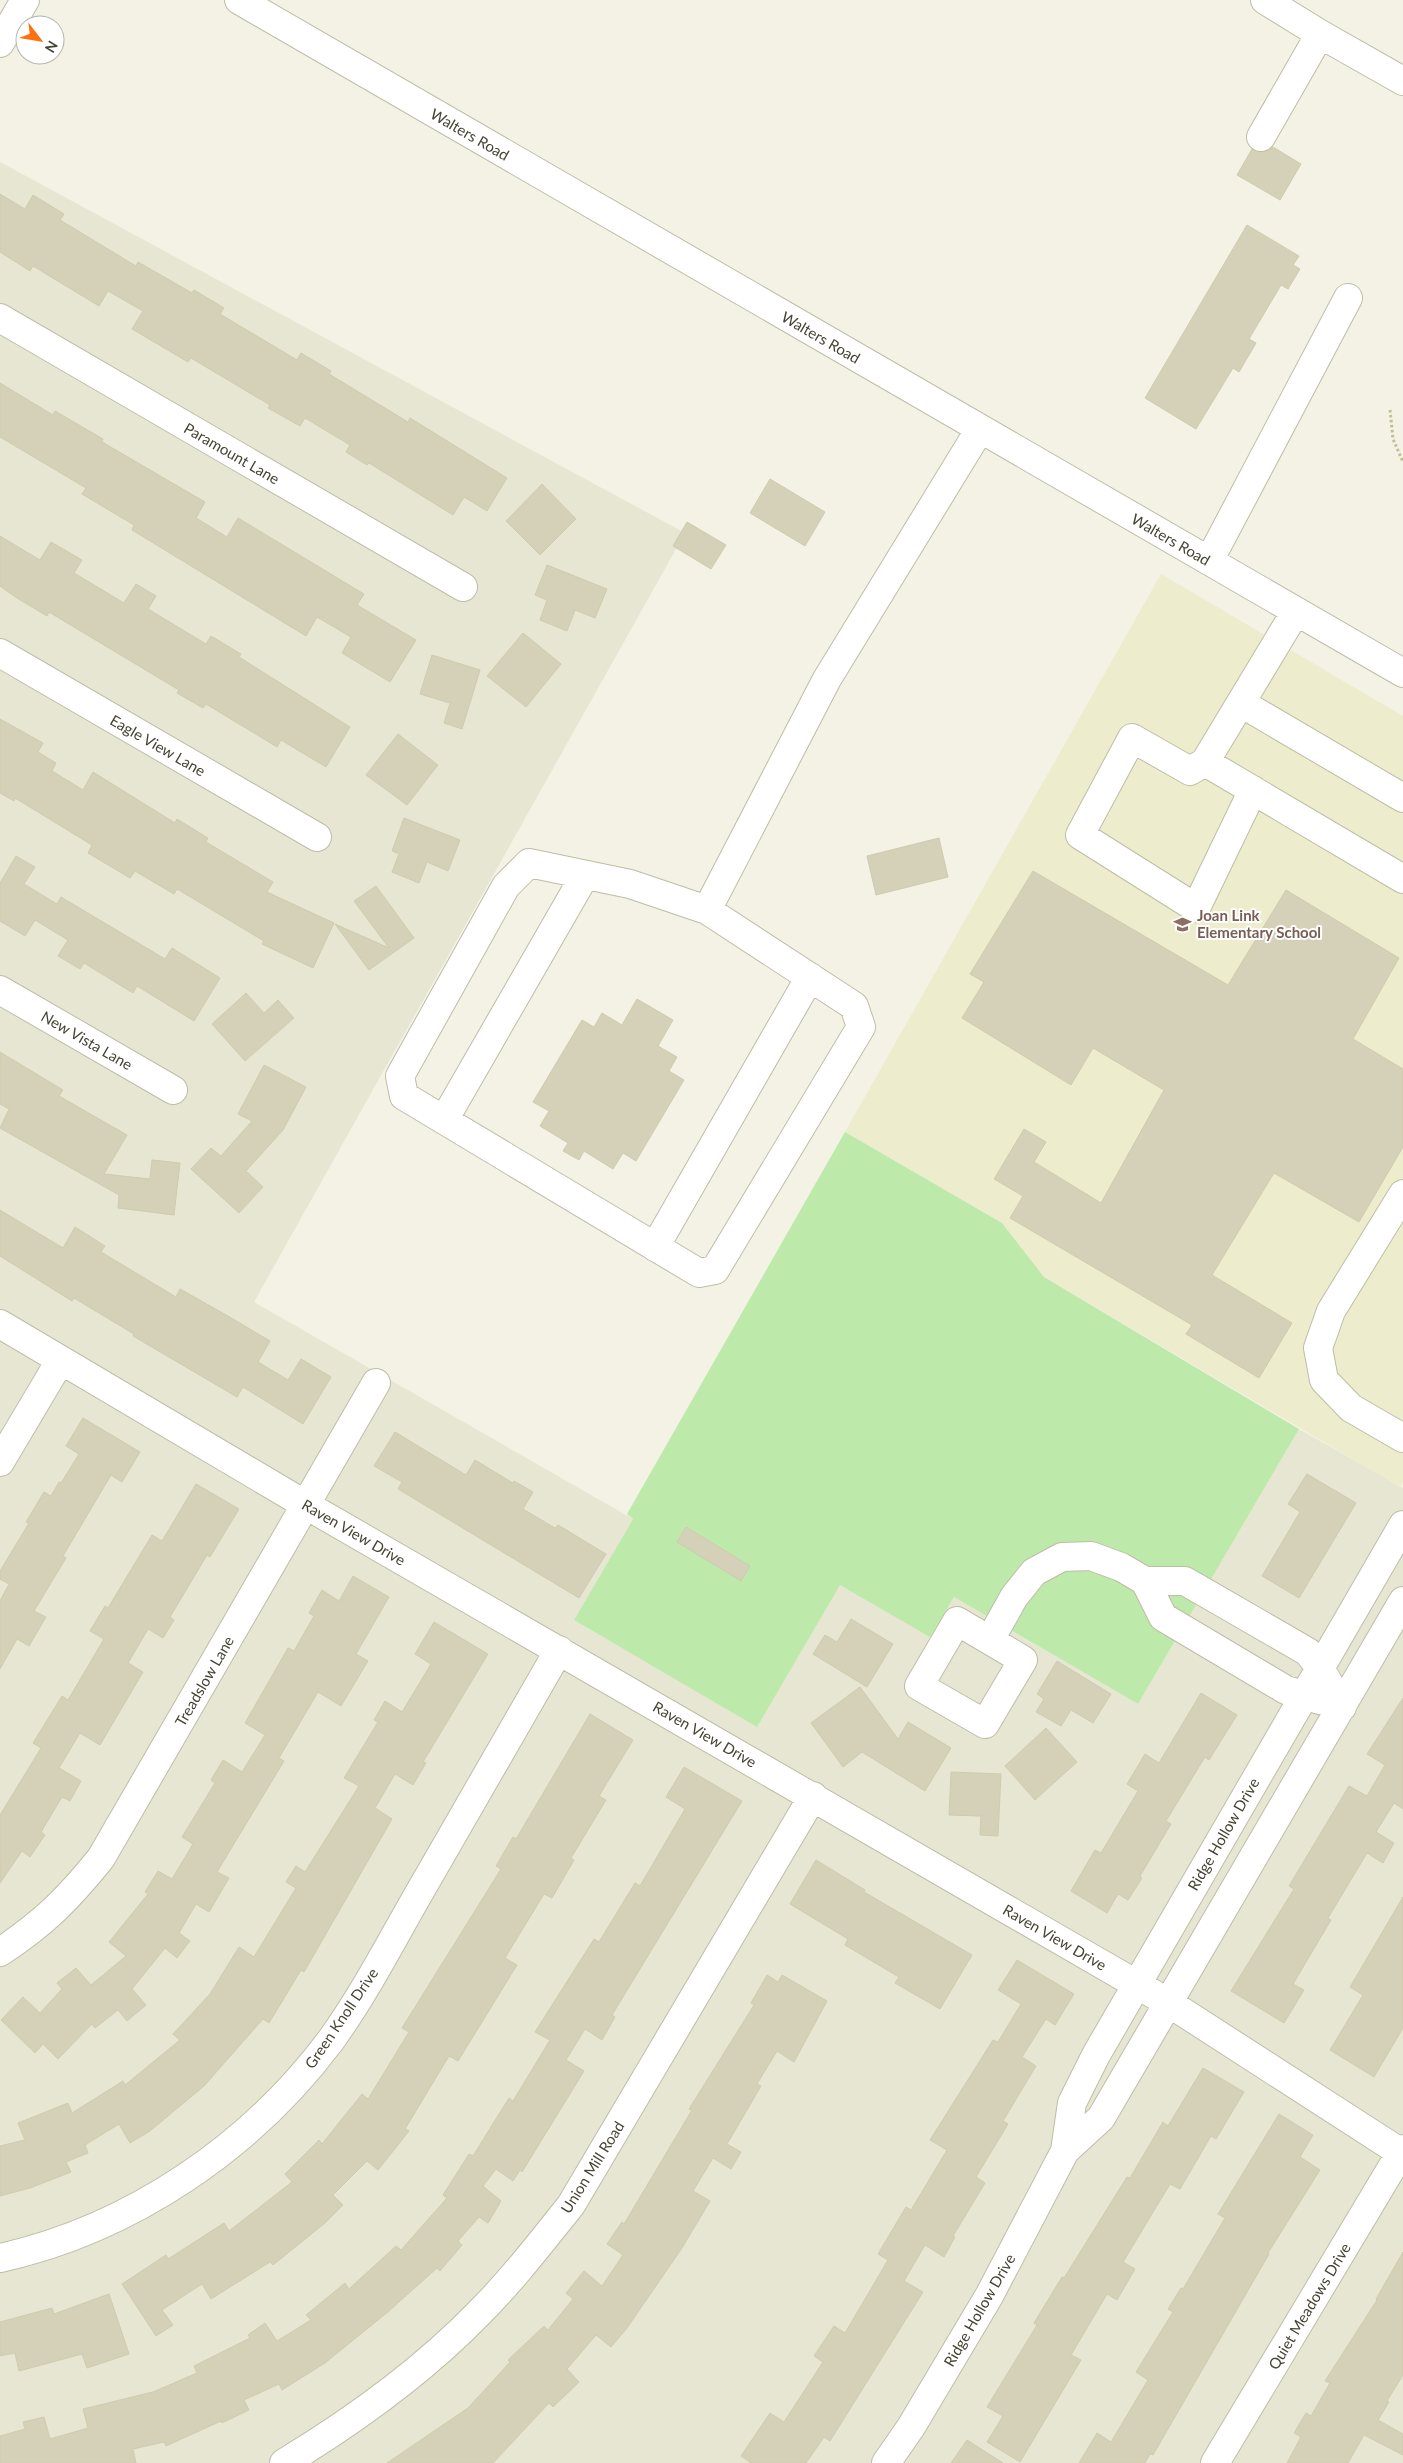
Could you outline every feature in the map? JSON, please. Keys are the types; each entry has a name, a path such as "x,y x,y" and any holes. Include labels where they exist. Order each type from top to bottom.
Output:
{"street":[{"path":"0,43 25,0"},
{"name":"Walters Road","path":"239,0 1403,673"},
{"path":"1265,0 1403,82"},
{"path":"1261,137 1320,34"},
{"path":"1209,561 1348,298"},
{"name":"Paramount Lane","path":"0,318 463,588"},
{"path":"707,910 827,679 980,429"},
{"path":"1253,790 1196,908 1080,835 1132,738 1190,771 1205,762 1296,611"},
{"name":"Eagle View Lane","path":"0,653 316,837"},
{"path":"1241,703 1403,798"},
{"path":"1205,762 1403,879"},
{"path":"529,864 585,875 630,884 707,910 854,1006 861,1027 715,1270 699,1273 404,1096 400,1076 506,886 529,864"},
{"path":"444,1120 585,875"},
{"path":"655,1247 810,977"},
{"name":"New Vista Lane","path":"0,990 173,1090"},
{"path":"1403,1194 1331,1311 1318,1348 1324,1380 1350,1408 1403,1438"},
{"name":"Raven View Drive","path":"0,1324 306,1505 1169,2003 1402,2152"},
{"path":"0,1462 60,1361"},
{"name":"Treadslow Lane","path":"0,1952 48,1918 101,1858 376,1382"},
{"name":"Ridge Hollow Drive","path":"886,2463 911,2427 989,2296 1064,2151 1072,2103 1136,1985 1403,1525"},
{"path":"990,1640 1014,1597 1034,1572 1062,1557 1091,1556 1121,1567 1145,1581 1185,1581 1308,1652 1320,1668 1342,1707"},
{"path":"1145,1581 1163,1617 1286,1690 1342,1707"},
{"name":"Ridge Hollow Drive","path":"1064,2151 1102,2118 1403,1601"},
{"name":"Green Knoll Drive","path":"0,2258 27,2252 76,2234 135,2208 173,2186 243,2133 274,2106 305,2073 332,2039 355,2002 559,1650"},
{"name":"Union Mill Road","path":"284,2463 341,2429 429,2360 480,2312 526,2261 571,2205 813,1796"},
{"name":"Quiet Meadows Drive","path":"1214,2463 1402,2152"}],"path":[{"path":"1390,410 1393,440 1403,462"}],"shaded area":[{"path":"0,162 685,533 254,1302 633,1519 574,1620 757,1726 840,1584 930,1636 954,1597 1138,1704 1299,1429 1403,1488 1403,2463 0,2463"},
{"name":"Joan Link Elementary School","path":"1161,574 1403,716 1403,1482 1400,1487 1044,1277 1002,1223 845,1132"}],"green space":[{"path":"845,1132 1002,1223 1044,1277 1299,1429 1138,1704 954,1597 930,1637 840,1585 757,1727 574,1620 633,1519 627,1514"}],"building":[{"path":"1273,147 1301,164 1280,200 1237,175 1252,149 1262,153"},
{"path":"0,194 25,209 33,195 64,214 60,220 136,266 138,262 192,293 194,290 224,308 220,314 297,360 301,353 331,371 329,374 408,422 410,418 507,478 487,511 464,497 453,515 369,463 367,465 346,452 350,445 305,418 300,426 268,408 270,405 191,358 188,362 132,329 143,311 108,291 99,306 33,266 30,271 0,252"},
{"path":"1247,225 1299,256 1293,265 1300,269 1288,289 1281,285 1249,339 1256,343 1239,372 1233,368 1196,429 1145,398"},
{"path":"0,383 53,415 55,411 103,439 102,442 205,502 196,518 227,537 238,518 364,594 357,605 416,640 390,682 342,653 351,637 317,617 306,636 132,530 134,525 82,494 86,488 0,437"},
{"path":"770,479 825,512 805,546 750,513"},
{"path":"542,484 576,519 540,555 506,521"},
{"path":"687,522 726,545 711,569 673,546"},
{"path":"0,536 40,560 51,542 82,560 74,573 124,603 136,584 156,596 148,609 206,644 211,636 241,654 239,657 350,727 326,767 281,740 277,747 206,704 203,708 177,693 179,690 49,612 47,616 0,586"},
{"path":"547,565 607,589 595,618 575,610 567,631 540,620 547,600 535,595"},
{"path":"523,633 561,664 526,707 487,676"},
{"path":"432,655 480,670 462,729 444,723 450,703 420,694"},
{"path":"0,719 43,743 38,752 56,763 52,771 83,790 93,772 175,823 177,819 208,838 206,842 273,882 267,892 334,923 313,968 262,944 264,941 177,889 174,894 135,871 130,878 88,853 92,845 15,798 14,801 0,793"},
{"path":"398,734 438,765 407,805 366,775"},
{"path":"404,818 460,840 448,871 427,862 419,883 392,872 399,854 392,851"},
{"path":"939,838 948,877 876,895 867,856"},
{"path":"16,856 35,867 24,884 57,904 61,897 165,959 172,948 220,978 194,1021 137,986 133,993 84,963 80,969 58,956 68,940 35,920 25,936 0,921 0,883"},
{"path":"1033,871 1228,985 1286,890 1399,958 1353,1039 1403,1069 1403,1147 1359,1222 1274,1173 1212,1275 1292,1323 1259,1378 1186,1334 1192,1325 1010,1218 1023,1196 994,1179 1024,1129 1046,1142 1034,1162 1101,1203 1164,1090 1093,1048 1071,1085 962,1018 984,982 970,974"},
{"path":"376,886 414,938 369,970 335,924 389,948 354,901"},
{"path":"246,993 264,1013 278,1000 294,1018 245,1061 212,1024"},
{"path":"637,999 673,1020 658,1046 677,1057 669,1071 684,1080 636,1161 623,1153 613,1169 584,1151 579,1160 563,1151 568,1143 540,1126 549,1111 533,1102 582,1020 594,1027 602,1013 622,1025"},
{"path":"0,1052 63,1090 59,1096 127,1135 104,1174 150,1179 152,1160 180,1163 174,1215 118,1208 119,1195 0,1128 9,1109 0,1104"},
{"path":"264,1065 306,1087 283,1130 246,1171 263,1187 239,1213 191,1169 211,1148 221,1156 252,1121 238,1114"},
{"path":"0,1210 63,1248 75,1227 105,1246 101,1252 176,1297 180,1289 228,1316 270,1341 258,1362 288,1380 301,1359 331,1377 303,1424 243,1387 237,1397 133,1336 134,1334 74,1298 72,1301 0,1256"},
{"path":"83,1418 140,1452 122,1482 111,1475 63,1556 66,1558 34,1611 46,1617 29,1646 17,1639 0,1669 0,1601 9,1584 0,1579 0,1571 29,1523 26,1522 44,1492 51,1496 79,1454 66,1446"},
{"path":"395,1432 466,1475 475,1460 513,1483 514,1481 533,1492 523,1509 555,1528 558,1525 606,1554 579,1598 398,1489 402,1482 374,1466"},
{"path":"1307,1474 1356,1503 1299,1598 1262,1576 1300,1512 1288,1504"},
{"path":"196,1484 239,1509 210,1557 207,1555 170,1617 174,1620 163,1638 148,1629 128,1663 143,1672 100,1745 80,1733 59,1768 81,1781 70,1801 62,1797 41,1832 45,1835 30,1857 22,1851 0,1883 0,1815 41,1748 33,1743 62,1696 68,1700 104,1639 90,1631 105,1606 108,1608 152,1535 162,1541"},
{"path":"686,1527 750,1566 741,1581 677,1542"},
{"path":"353,1576 389,1597 356,1654 368,1661 341,1706 318,1692 279,1758 284,1761 217,1872 229,1878 209,1912 196,1904 179,1933 190,1941 177,1958 165,1948 132,1989 146,2005 127,2021 118,2010 95,2028 92,2024 58,2059 43,2044 35,2053 1,2020 23,1997 40,2013 62,1989 57,1983 76,1968 91,1985 126,1956 109,1942 148,1894 145,1892 158,1871 172,1879 193,1844 182,1837 215,1783 211,1780 223,1760 242,1772 265,1735 245,1723 288,1648 294,1651 314,1616 309,1613 322,1590 339,1601"},
{"path":"851,1619 893,1644 867,1687 813,1654 825,1635 837,1642"},
{"path":"434,1622 488,1654 423,1762 426,1763 413,1785 395,1774 375,1808 392,1819 304,1972 301,1970 269,2023 263,2019 204,2086 150,2131 130,2143 119,2124 85,2145 88,2153 66,2162 71,2172 30,2188 0,2196 0,2146 25,2140 18,2123 68,2103 72,2113 123,2081 125,2085 180,2040 173,2034 210,1994 239,1947 254,1957 296,1888 286,1882 296,1866 305,1872 359,1786 344,1778 378,1722 374,1720 385,1701 402,1712 431,1664 415,1654"},
{"path":"1057,1661 1111,1694 1093,1723 1071,1710 1061,1726 1036,1712 1044,1699 1037,1694"},
{"path":"860,1687 898,1739 908,1722 951,1748 925,1791 862,1752 843,1767 811,1723"},
{"path":"1201,1693 1237,1715 1209,1760 1205,1757 1166,1821 1171,1824 1128,1900 1118,1894 1107,1913 1071,1891 1095,1850 1101,1853 1138,1791 1127,1784 1145,1754 1159,1763"},
{"path":"1403,1698 1403,1809 1394,1803 1376,1832 1394,1843 1383,1863 1367,1853 1328,1918 1331,1920 1293,1984 1304,1990 1284,2023 1231,1991 1294,1889 1289,1886 1349,1786 1367,1796 1385,1765 1367,1754"},
{"path":"590,1714 633,1740 599,1796 606,1800 571,1858 574,1860 552,1898 544,1894 505,1958 517,1965 458,2061 449,2056 405,2129 409,2131 378,2170 367,2161 333,2195 343,2205 325,2223 273,2265 270,2262 211,2299 202,2284 162,2310 173,2325 156,2336 122,2284 166,2255 168,2259 224,2223 229,2231 292,2182 285,2174 319,2140 322,2144 362,2094 368,2099 409,2032 402,2028 501,1869 496,1866 513,1837 516,1839"},
{"path":"1046,1728 1077,1762 1035,1800 1005,1766"},
{"path":"684,1767 742,1801 612,2015 615,2017 602,2040 585,2029 566,2060 584,2071 522,2172 520,2170 513,2181 496,2169 483,2186 501,2201 488,2223 479,2217 458,2241 462,2245 440,2271 437,2268 389,2311 325,2363 282,2390 279,2384 244,2400 249,2410 166,2446 164,2442 133,2449 136,2463 0,2463 0,2436 25,2429 23,2422 44,2417 50,2439 88,2428 83,2409 153,2392 197,2373 194,2366 250,2338 248,2335 265,2323 277,2341 311,2320 306,2315 345,2283 349,2289 396,2246 401,2250 447,2198 443,2195 469,2154 473,2156 509,2098 513,2101 550,2040 535,2032 594,1939 599,1942 635,1883 640,1886 685,1809 666,1797"},
{"path":"951,1772 1001,1774 998,1836 980,1835 981,1816 949,1815"},
{"path":"816,1860 865,1890 864,1892 972,1955 940,2009 895,1983 899,1977 845,1945 848,1939 790,1904"},
{"path":"1403,1897 1403,2028 1374,2077 1330,2050 1363,1995 1350,1987"},
{"path":"1017,1960 1074,1994 1055,2025 1046,2019 1022,2057 1036,2066 1003,2121 1008,2124 976,2177 985,2183 953,2236 955,2237 944,2257 925,2245 904,2281 923,2292 830,2441 824,2437 806,2463 751,2463 741,2456 770,2413 784,2422 823,2362 814,2356 834,2326 845,2333 888,2260 878,2254 906,2207 911,2210 947,2150 930,2140 993,2040 998,2042 1021,2004 998,1990"},
{"path":"767,1975 778,1982 782,1975 827,2001 794,2062 777,2051 757,2084 761,2086 727,2144 741,2152 731,2169 713,2158 693,2191 710,2201 682,2248 627,2328 611,2347 596,2335 567,2369 579,2382 553,2407 549,2403 493,2463 387,2463 468,2408 510,2362 508,2360 544,2326 548,2330 573,2299 566,2293 584,2271 602,2286 623,2255 607,2244 622,2222 624,2224 692,2110 689,2109 754,2005 751,2003"},
{"path":"1203,2068 1244,2092 1216,2139 1211,2136 1180,2189 1170,2184 1123,2262 1135,2269 1117,2300 1107,2294 1071,2355 1081,2360 1020,2462 987,2442 1003,2416 987,2407 1037,2325 1034,2323 1062,2277 1064,2278 1127,2177 1130,2178 1163,2122 1168,2126"},
{"path":"1279,2114 1313,2135 1300,2157 1320,2170 1268,2253 1153,2455 1150,2454 1145,2463 1079,2463 1097,2433 1111,2442 1148,2380 1136,2372 1173,2312 1168,2309 1181,2288 1183,2289 1225,2218 1218,2214"},
{"path":"1403,2252 1403,2375 1378,2420 1403,2434 1403,2455 1364,2435 1348,2463 1287,2463 1301,2437 1294,2433 1306,2413 1311,2416 1330,2383 1325,2381 1377,2300"},
{"path":"109,2294 129,2354 87,2368 82,2354 19,2371 15,2353 0,2356 0,2322 52,2308 54,2314"},
{"path":"967,2440 1003,2463 951,2463"}],"place":[{"name":"Joan Link Elementary School","path":"1183,924"}]}
